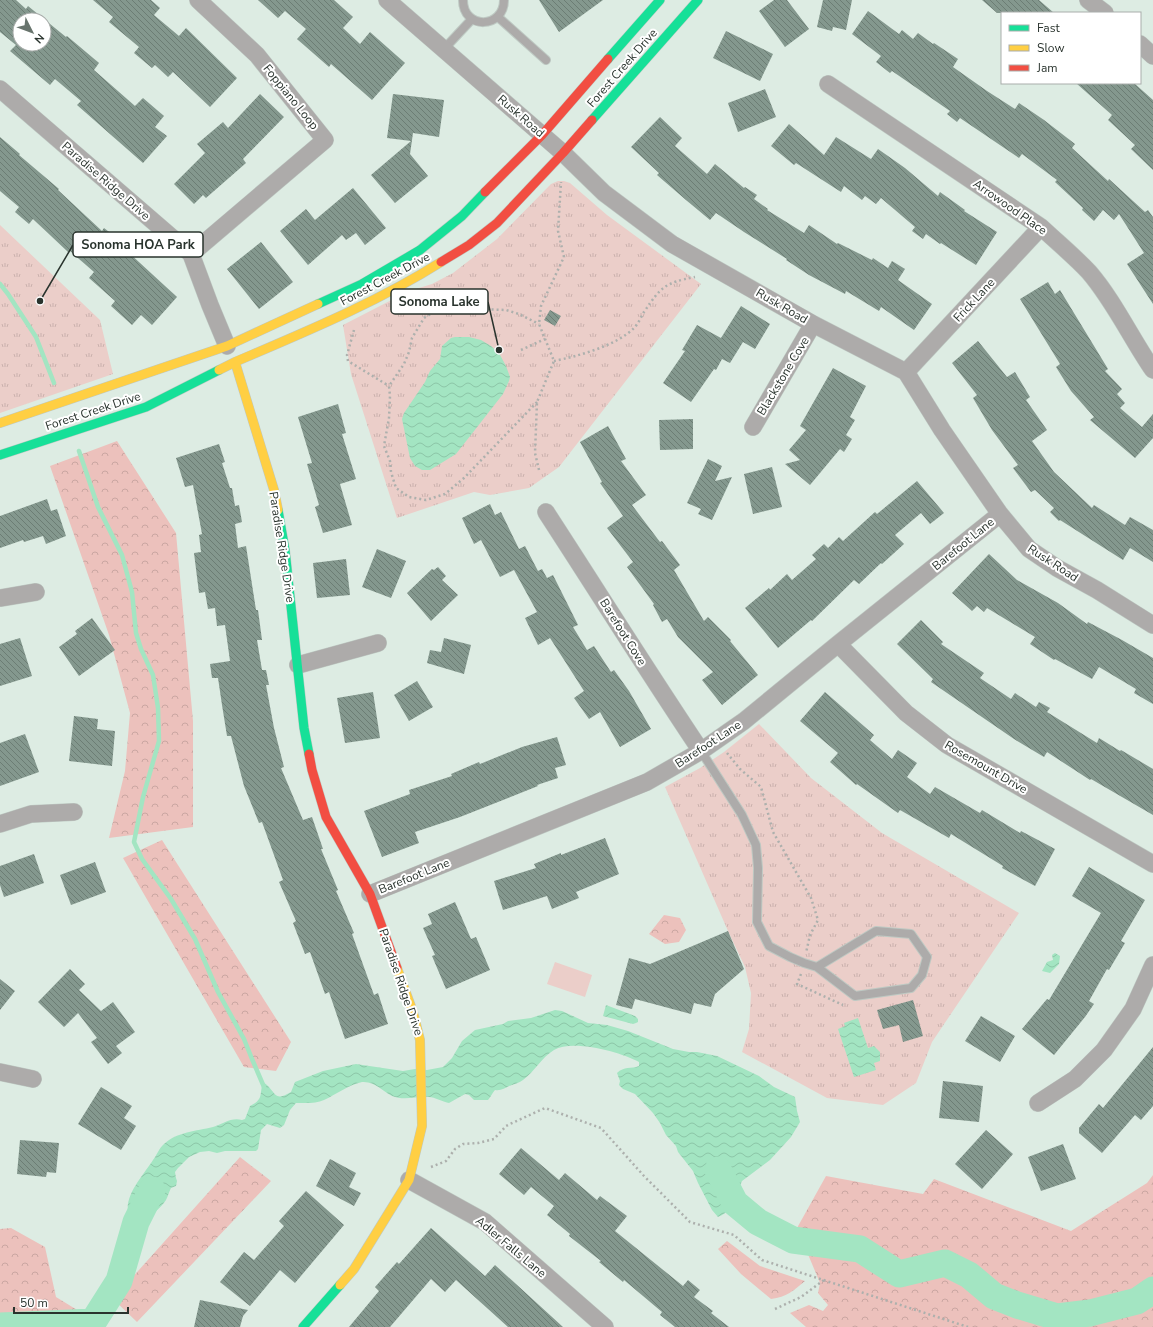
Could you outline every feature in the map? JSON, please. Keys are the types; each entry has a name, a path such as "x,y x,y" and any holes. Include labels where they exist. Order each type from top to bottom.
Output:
{"street":[{"name":"Foppiano Loop","path":"191,254 325,140 257,55 198,0"},
{"name":"Rusk Road","path":"388,0 563,153 604,193 672,244 813,324 906,372 942,430 1000,514 1029,549 1057,568 1097,590 1153,625"},
{"name":"Forest Creek Drive","path":"0,423 228,346 362,284 420,250 462,216 542,135 660,0"},
{"name":"Forest Creek Drive","path":"0,455 146,407 235,362 346,314 419,276 470,245 497,224 563,153 698,0"},
{"path":"1088,0 1104,12"},
{"path":"1141,45 1153,56"},
{"name":"Arrowood Place","path":"828,84 1041,227 1089,272 1110,301 1153,370"},
{"name":"Paradise Ridge Drive","path":"0,89 191,254 210,305 228,346"},
{"name":"Frick Lane","path":"906,372 1041,227"},
{"name":"Blackstone Cove","path":"752,427 813,324"},
{"name":"Paradise Ridge Drive","path":"235,362 274,490 285,550 304,728 312,770 326,817 370,894 413,1012 420,1040 422,1126 410,1177 354,1269 303,1327"},
{"name":"Barefoot Cove","path":"546,512 701,751"},
{"name":"Barefoot Lane","path":"370,894 647,782 701,751 744,721 1000,514"},
{"path":"0,598 36,592"},
{"path":"298,665 378,643"},
{"name":"Rosemount Drive","path":"838,644 906,713 946,745 1153,864"},
{"path":"0,824 31,814 74,812"},
{"path":"1038,1103 1075,1079 1104,1050 1133,1009 1153,965"},
{"path":"0,1072 33,1079"},
{"name":"Adler Falls Lane","path":"410,1177 485,1222 605,1327"}],"lane":[{"path":"463,0 464,8 467,14 472,19 479,22 486,22 498,17 502,11 504,0"},
{"path":"498,17 546,60"},
{"path":"444,49 472,19"},
{"path":"701,751 742,815 756,845 758,868 757,922 769,946 804,963 817,967 855,996 911,988 922,975 927,957 911,934 876,931 817,967"}],"path":[{"path":"539,470 535,453 537,402 554,361 539,324 541,306 564,257 558,231 561,182"},
{"path":"554,361 596,349 620,337 634,328 655,295 660,290 678,280 695,277"},
{"path":"537,402 464,478 444,494 426,500 409,498 396,488 391,472 390,461 384,446 389,413 389,386 404,364 409,352 412,338 424,318 437,310 450,308 506,310 519,314 539,324"},
{"path":"356,325 347,355 348,361 389,386"},
{"path":"521,350 546,339"},
{"path":"727,753 740,769 761,788 773,832 811,898 818,920 810,935 804,963 797,984 843,1005"},
{"path":"410,1177 446,1161 455,1148 463,1144 478,1143 494,1139 506,1126 545,1108 601,1128 644,1176 690,1222 734,1235 762,1260 968,1327"},
{"path":"774,1309 801,1297 824,1280"}],"green space":[{"path":"558,181 570,183 607,215 701,284 559,467 529,488 490,495 474,492 397,518 351,374 343,325 409,291 432,284 453,273 497,239 551,184"},
{"path":"0,225 100,320 113,374 0,413"},
{"path":"117,441 176,533 193,721 193,827 109,838 125,771 130,713 109,635 50,466"},
{"path":"759,724 811,778 882,833 1019,913 932,1042 916,1083 883,1105 827,1098 742,1052 749,1029 751,993 745,967 665,787 700,768 724,752"},
{"path":"162,840 291,1042 276,1071 244,1067 123,858"},
{"path":"664,915 680,918 686,930 679,942 665,944 649,934"},
{"path":"555,962 592,975 585,997 547,984"},
{"path":"240,1157 271,1181 137,1322 113,1299"},
{"path":"1153,1175 1153,1327 806,1327 790,1313 809,1305 823,1311 828,1305 818,1293 820,1283 797,1228 826,1176 923,1194 934,1179 1071,1231 1147,1183"},
{"path":"11,1228 45,1247 56,1297 87,1316 28,1327 0,1327 0,1229"},
{"path":"727,1241 760,1266 805,1281 786,1295 771,1299 741,1274 718,1249"}],"water":[{"path":"469,337 481,340 491,346 499,353 510,377 503,394 456,454 430,470 422,470 415,466 410,458 402,419 404,413 425,382 430,371 440,359 442,346 451,338"},
{"path":"1055,953 1060,956 1059,964 1050,973 1042,971 1047,962 1053,960 1052,955"},
{"path":"606,1005 635,1016 638,1019 638,1022 633,1024 603,1016"},
{"path":"555,1010 562,1011 588,1023 607,1025 628,1031 673,1049 717,1056 759,1076 774,1087 795,1097 800,1122 791,1137 770,1160 742,1181 738,1197 732,1207 718,1217 712,1210 693,1171 678,1152 676,1146 666,1135 653,1113 635,1094 623,1089 619,1085 620,1081 617,1073 625,1068 639,1066 639,1062 620,1054 596,1048 584,1046 562,1047 549,1053 527,1076 518,1083 503,1089 495,1090 488,1100 474,1100 469,1095 465,1094 449,1103 429,1097 401,1098 392,1096 371,1083 362,1082 347,1087 329,1098 318,1102 296,1103 290,1110 284,1125 280,1128 267,1124 261,1130 258,1149 256,1151 225,1151 217,1153 209,1151 200,1152 189,1157 175,1172 177,1181 176,1186 171,1188 166,1200 161,1206 142,1222 131,1220 128,1212 130,1196 138,1181 162,1146 169,1140 181,1134 213,1127 234,1119 245,1119 250,1106 259,1099 263,1082 277,1096 281,1096 291,1092 295,1082 323,1071 356,1064 403,1071 415,1069 427,1070 443,1067 452,1058 462,1041 475,1030 503,1024 508,1021 531,1018"},
{"path":"858,1018 868,1048 874,1046 880,1052 880,1061 874,1063 876,1070 854,1077 838,1029 845,1026 844,1023"}],"building":[{"path":"0,0 16,0 26,9 28,6 35,12 12,12 12,42 0,32"},
{"path":"93,0 151,0 160,8 154,15 179,36 186,28 237,78 210,107 173,72 168,77 155,65 152,68 134,53 139,47 109,22 113,17"},
{"path":"258,0 334,0 353,17 343,28 360,44 370,32 405,63 372,100 331,64 329,67 297,39 306,29 285,11 278,18"},
{"path":"539,0 603,0 559,32"},
{"path":"774,0 787,0 809,29 785,47 759,11"},
{"path":"823,0 852,0 846,30 833,27 832,31 817,27"},
{"path":"982,0 1039,0 1053,12 1001,12 997,13"},
{"path":"868,11 899,34 902,30 913,39 918,33 958,59 953,67 987,91 1015,109 1019,103 1044,120 1075,144 1072,148 1108,181 1109,179 1145,212 1148,210 1153,217 1153,304 1127,264 1144,253 1119,214 1114,220 1103,210 1094,221 1082,210 1083,208 1055,182 1057,180 1022,154 1019,158 960,118 957,122 947,114 950,111 892,71 890,73 876,62 881,56 852,34"},
{"path":"52,26 99,63 94,70 135,106 143,98 164,116 155,127 167,136 143,163 77,105 81,101 55,79 50,85 10,51 12,49 12,52 52,52"},
{"path":"726,31 773,54 760,81 713,58"},
{"path":"1077,84 1135,84 1153,100 1153,170 1131,149 1135,145 1108,120 1112,115"},
{"path":"765,89 776,117 738,132 728,103"},
{"path":"260,94 284,117 243,159 246,163 206,198 203,195 194,204 174,184 205,153 197,144 223,122 228,128"},
{"path":"393,94 444,100 439,137 413,133 410,154 428,176 395,203 371,175 411,141 387,138"},
{"path":"660,117 682,138 675,146 707,174 715,164 744,188 745,187 757,195 754,199 768,209 767,210 804,233 809,225 837,244 838,243 872,260 873,258 888,268 892,261 905,269 898,280 932,304 914,330 881,307 879,311 846,291 845,294 809,275 716,213 710,220 686,200 657,175 659,173 631,147"},
{"path":"789,124 824,155 836,137 871,159 878,149 905,168 938,196 940,192 965,210 964,211 997,232 976,265 926,234 923,239 912,231 915,227 881,198 876,204 865,196 862,200 844,186 841,192 796,163 794,165 771,146"},
{"path":"0,137 59,189 58,190 102,231 104,228 117,238 115,240 177,297 152,325 141,315 132,325 111,306 115,301 89,278 94,272 70,251 68,252 33,219 29,224 15,212 19,207 0,191"},
{"path":"353,188 386,228 365,245 356,233 346,240 342,235 308,265 280,231 306,209 315,220"},
{"path":"261,242 293,282 259,309 227,269"},
{"path":"1048,282 1055,294 1060,290 1108,369 1105,371 1122,389 1117,394 1125,403 1120,408 1142,427 1153,414 1153,438 1135,458 1090,420 1094,417 1071,391 1056,367 1060,364 1020,299"},
{"path":"741,306 770,324 755,349 743,342 730,363 722,359 716,370 714,369 691,402 663,383 685,351 682,350 697,325 721,338"},
{"path":"550,310 561,316 555,326 544,320"},
{"path":"978,341 1007,377 1015,372 1030,397 1026,400 1047,430 1032,441 1054,472 1092,508 1094,505 1125,525 1130,517 1153,530 1153,562 1130,548 1123,560 1060,520 1059,521 1050,512 1054,508 1035,490 1031,492 1013,468 1018,465 992,430 973,398 977,395 952,363"},
{"path":"833,368 866,386 850,417 855,420 846,435 852,439 844,452 840,449 810,485 785,464 800,460 789,450 806,430 800,426"},
{"path":"338,404 346,433 342,434 356,479 340,484 352,525 323,533 315,507 319,505 307,464 312,463 298,417"},
{"path":"693,419 693,449 660,450 659,420"},
{"path":"608,426 626,459 621,461 646,495 632,505 660,542 662,541 680,565 674,570 704,621 708,617 731,640 730,641 758,675 722,705 702,680 713,672 678,637 667,619 662,622 653,605 654,604 627,567 633,562 607,528 623,516 600,483 602,482 580,442"},
{"path":"219,444 225,462 222,463 230,488 232,488 235,506 239,505 242,522 235,524 238,548 246,546 262,640 257,640 262,670 266,670 269,685 266,685 274,728 284,767 281,768 303,820 312,817 323,849 321,849 338,890 336,891 354,933 352,934 374,995 378,993 388,1024 345,1039 329,992 325,994 310,952 305,954 293,923 296,921 279,882 283,880 262,822 259,823 244,786 231,736 227,736 218,678 212,678 210,664 230,661 225,625 217,626 215,608 208,609 205,592 199,593 194,553 201,552 199,535 202,534 193,485 185,487 176,458"},
{"path":"708,459 722,466 715,481 732,477 712,520 698,514 701,509 687,503"},
{"path":"772,467 782,507 753,514 744,474"},
{"path":"917,481 944,513 930,524 921,513 895,535 904,544 859,584 854,580 812,621 811,620 778,648 745,608 769,588 770,590 787,574 792,580 816,559 812,555 824,544 828,548 839,537 843,541 875,512 877,514"},
{"path":"47,499 51,511 57,509 66,536 46,544 43,536 24,542 23,540 0,548 0,516"},
{"path":"490,504 495,515 501,512 519,549 525,546 538,571 542,569 547,578 553,575 578,625 573,627 587,650 594,646 611,672 614,670 629,691 651,729 620,747 600,712 589,719 574,698 584,691 550,638 538,645 525,618 537,612 514,570 500,577 481,540 474,544 462,518"},
{"path":"377,549 406,561 391,598 362,587"},
{"path":"989,554 1017,580 1058,603 1087,624 1088,622 1153,658 1153,704 1134,693 1136,689 1099,667 1092,679 1055,659 1054,660 1030,644 1035,637 987,608 984,612 977,606 972,611 952,593"},
{"path":"346,559 350,595 317,598 313,563"},
{"path":"438,567 446,576 442,580 458,595 431,621 407,593 432,569 434,570"},
{"path":"92,618 115,650 79,676 59,647 77,634 75,631"},
{"path":"921,620 943,642 941,644 984,673 980,678 1011,699 1015,693 1036,707 1039,702 1050,708 1047,712 1097,743 1099,738 1153,769 1153,815 1091,779 1090,780 1047,752 1044,757 1014,739 931,682 933,679 897,644"},
{"path":"20,638 32,676 0,686 0,644"},
{"path":"444,638 471,645 464,674 427,663 430,650 441,652"},
{"path":"417,681 433,707 409,721 394,695"},
{"path":"373,692 380,738 345,743 337,698"},
{"path":"825,692 874,735 870,740 892,759 898,750 917,763 907,777 930,794 935,787 980,813 982,810 1020,833 1021,831 1055,849 1035,886 1002,868 1003,866 951,834 949,838 900,810 898,813 857,784 856,785 830,762 838,753 800,721"},
{"path":"74,716 98,719 97,729 115,731 112,766 69,761"},
{"path":"25,734 39,772 0,786 0,743"},
{"path":"557,737 566,765 555,768 558,778 537,785 538,786 460,817 415,832 419,843 382,857 364,811 410,794 409,790 452,776 451,774 479,762 480,764 522,747"},
{"path":"605,838 619,874 576,892 579,898 552,909 547,896 503,910 494,881 536,868 534,864"},
{"path":"34,854 44,883 4,897 0,885 0,866"},
{"path":"95,862 106,892 71,905 60,875"},
{"path":"1089,867 1145,900 1121,941 1125,943 1109,970 1107,969 1089,1001 1094,1004 1054,1055 1022,1029 1047,999 1049,1000 1101,913 1072,896"},
{"path":"455,902 471,939 476,937 490,970 446,989 432,956 435,955 423,928 432,924 428,914"},
{"path":"728,931 744,969 715,994 711,1007 694,1003 691,1014 635,999 632,1009 616,1005 629,958 650,964"},
{"path":"70,969 85,984 79,990 101,1011 113,1002 135,1032 116,1046 122,1053 108,1064 91,1042 97,1038 78,1013 64,1027 38,1002"},
{"path":"0,979 15,991 0,1010"},
{"path":"913,1000 923,1036 903,1042 899,1025 883,1029 877,1010"},
{"path":"981,1016 1015,1036 1000,1062 965,1041"},
{"path":"1153,1047 1153,1106 1141,1120 1135,1115 1102,1153 1079,1133 1079,1128 1099,1104 1103,1108"},
{"path":"943,1081 983,1086 979,1122 939,1118"},
{"path":"101,1087 132,1106 124,1118 136,1126 121,1150 78,1124"},
{"path":"986,1130 1013,1154 982,1189 955,1164"},
{"path":"20,1140 59,1143 56,1173 47,1172 46,1177 17,1174"},
{"path":"1063,1144 1076,1179 1041,1191 1028,1157"},
{"path":"521,1148 559,1180 565,1173 597,1200 600,1196 627,1216 615,1231 683,1286 688,1280 700,1290 694,1297 713,1311 711,1313 729,1327 675,1327 660,1315 662,1312 624,1280 623,1282 599,1262 601,1261 569,1236 570,1234 547,1215 554,1206 531,1187 524,1195 499,1174"},
{"path":"330,1159 356,1173 349,1187 361,1193 354,1206 316,1186"},
{"path":"306,1191 344,1225 295,1283 280,1270 250,1306 220,1282 244,1252 254,1260 284,1226 279,1221"},
{"path":"431,1228 485,1276 495,1265 563,1327 508,1327 456,1280 445,1292 431,1279 390,1327 349,1327 379,1291 375,1287 397,1262 399,1264"},
{"path":"200,1300 248,1310 243,1316 240,1327 194,1327"}],"waterway":[{"path":"0,284 36,337 54,383"},
{"path":"79,451 98,507 122,555 132,592 136,633 141,649 153,675 158,708 159,741 143,797 134,842 142,859 171,899 195,939 218,992 244,1039 264,1087"},
{"path":"718,1170 735,1203 758,1222 793,1240 860,1249 899,1274 945,1263 969,1275 994,1296 1017,1305 1057,1317 1090,1313 1137,1301 1153,1290"},
{"path":"0,1326 93,1322 119,1281 136,1222 152,1190"}],"traffic: fast":[{"path":"608,59 660,0"},
{"path":"592,120 698,0"},
{"path":"318,304 362,284 420,250 462,216 485,192"},
{"path":"0,455 146,407 219,370"},
{"path":"278,510 285,550 304,728 309,754"},
{"path":"303,1327 340,1285"}],"traffic: slow":[{"path":"219,370 366,304 441,262"},
{"path":"0,423 227,346 318,304"},
{"path":"235,362 274,490 278,510"},
{"path":"340,1285 354,1269 409,1180 422,1126 420,1040 413,1012 397,968"}],"traffic: jam":[{"path":"485,192 542,135 608,59"},
{"path":"441,262 469,245 497,223 592,120"},
{"path":"309,754 312,770 326,817 370,894 397,968"}],"place":[{"name":"Sonoma HOA Park","path":"40,301"},
{"name":"Sonoma Lake","path":"499,350"}]}
